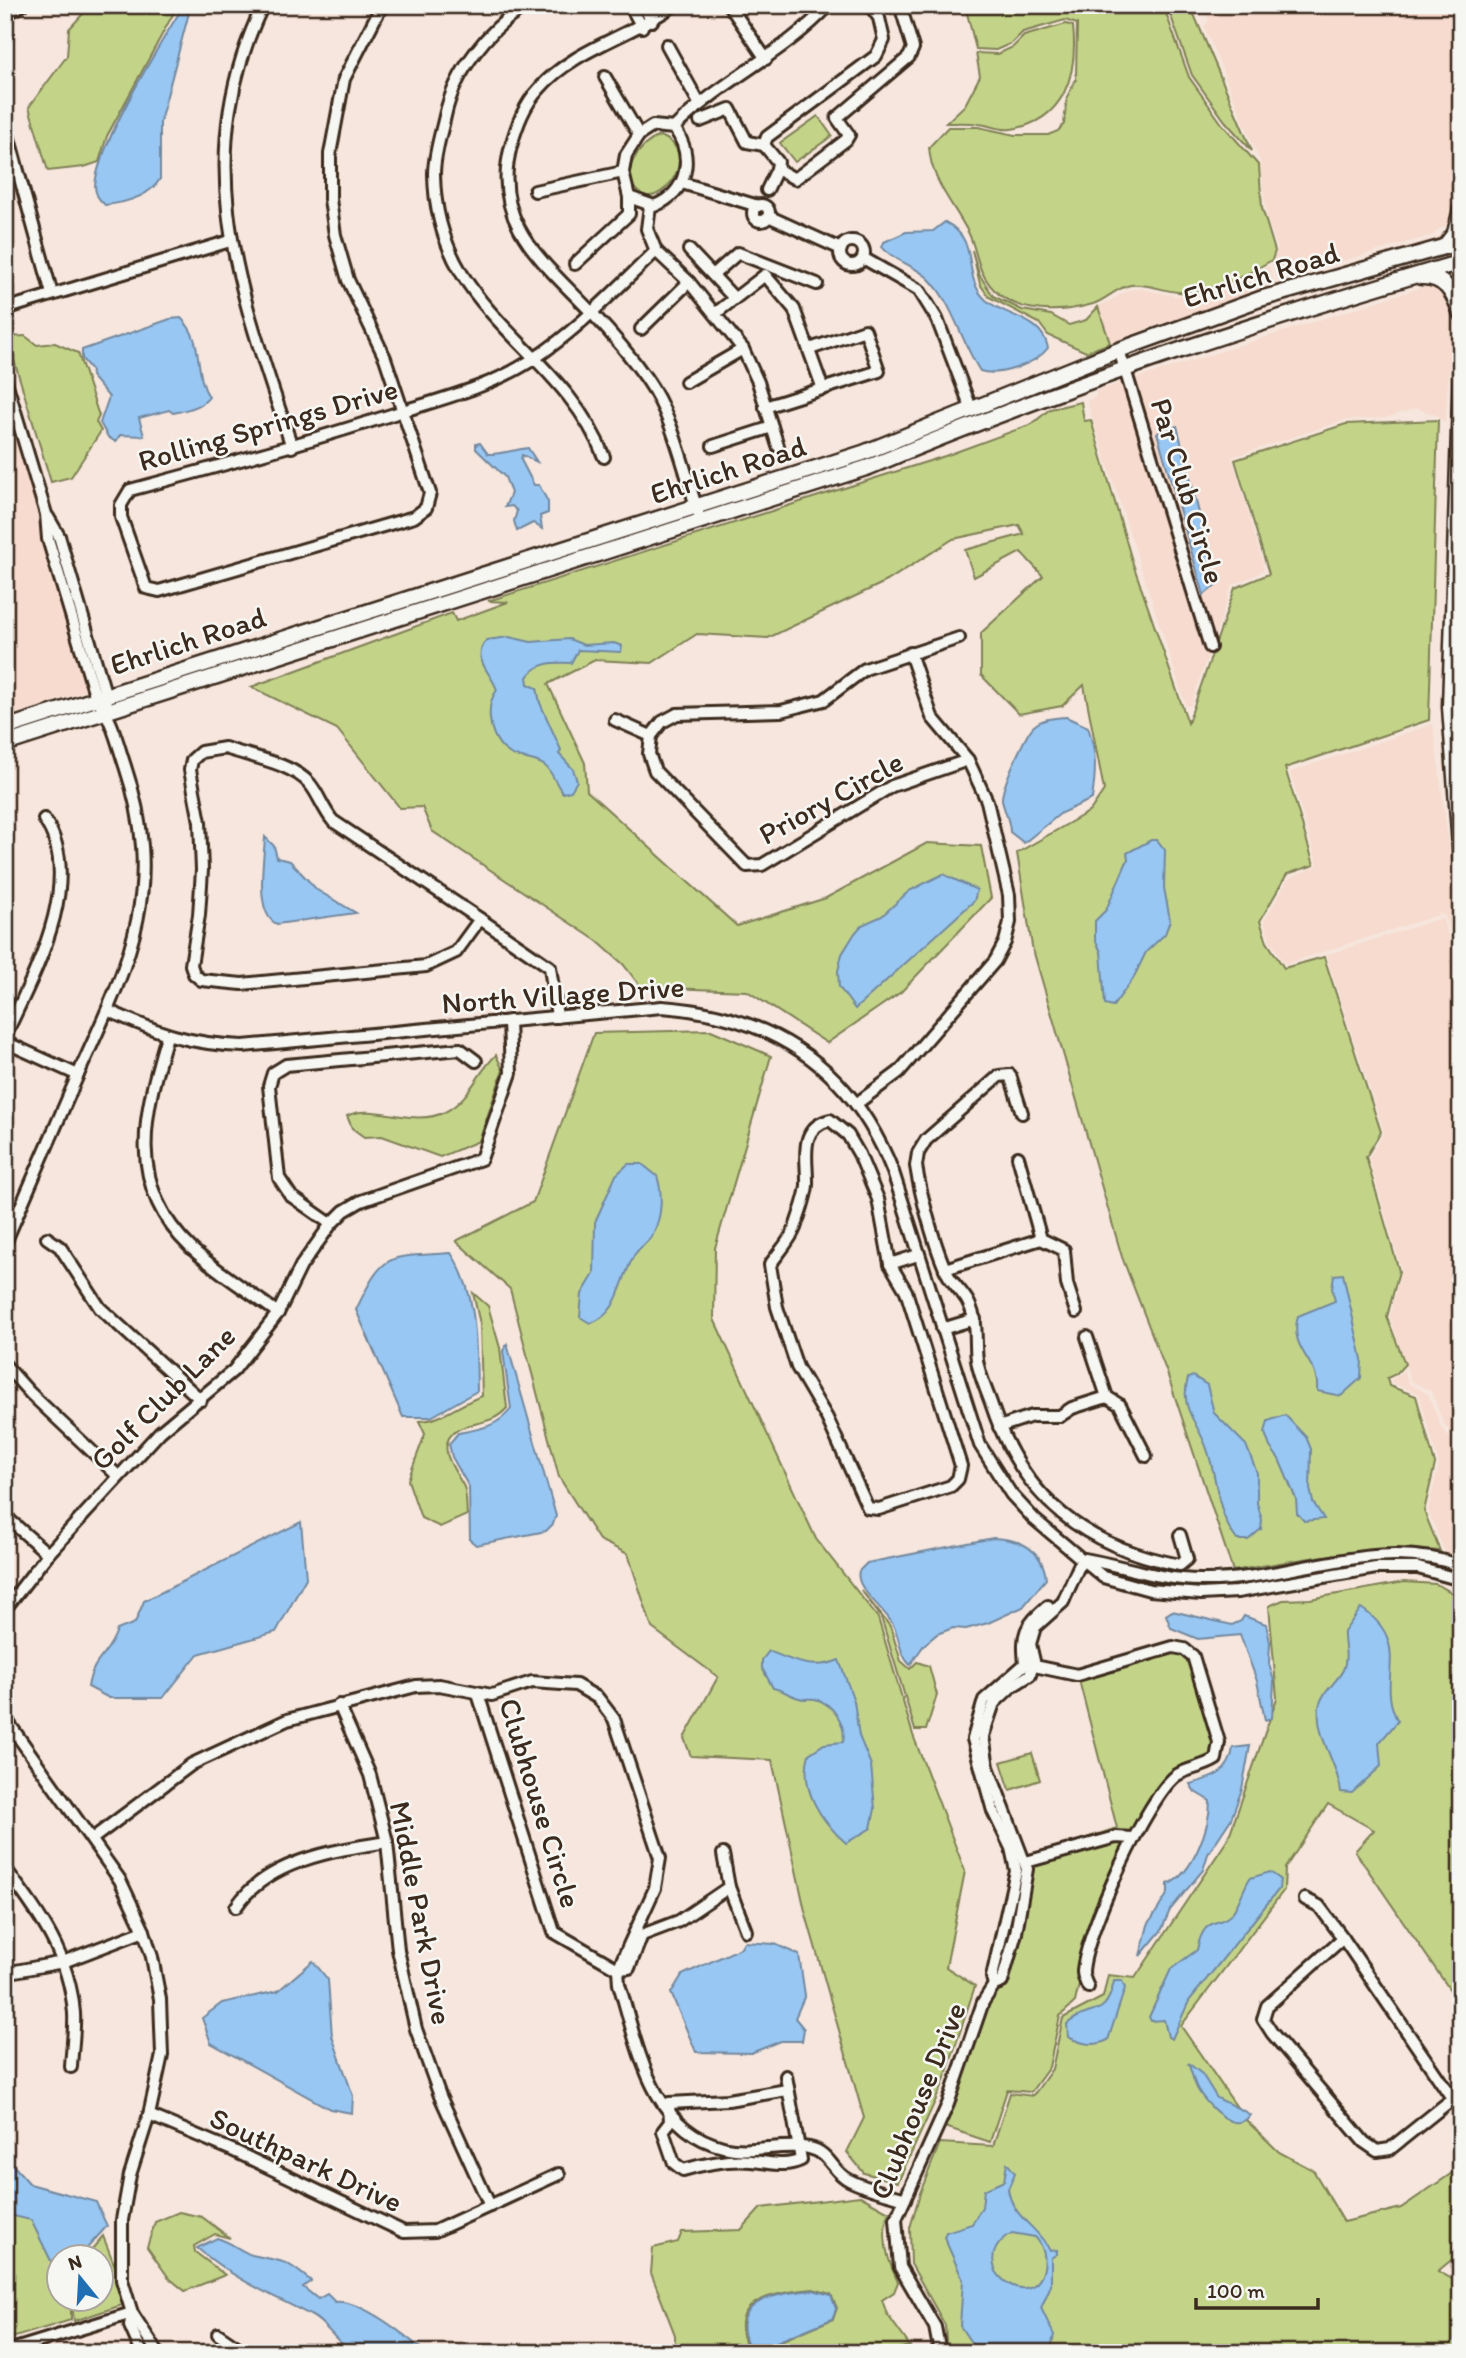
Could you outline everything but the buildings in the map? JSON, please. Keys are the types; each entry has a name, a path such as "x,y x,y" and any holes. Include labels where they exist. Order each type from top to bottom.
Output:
{"main road":[{"path":"1444,247 1458,226 1461,209"},
{"name":"Ehrlich Road","path":"5,744 699,515 863,453 1119,350 1260,299 1461,242"},
{"name":"Ehrlich Road","path":"5,728 102,696 699,515 869,467 977,422 1124,368 1263,320 1461,262"},
{"path":"1409,277 1430,276 1441,281 1449,288 1461,314"},
{"path":"1461,370 1450,707 1461,860"}],"street":[{"path":"5,15 22,5"},
{"path":"263,5 237,77 227,134 225,186 230,241 241,292 292,447"},
{"path":"382,5 344,79 330,154 330,200 335,235 348,280 385,358 403,411"},
{"path":"630,5 647,24"},
{"path":"642,5 647,24"},
{"path":"674,5 647,24 567,64 539,88 518,121 507,159 508,197 521,234 538,260 591,312 636,364 657,397 699,515"},
{"path":"729,5 766,59"},
{"path":"700,121 730,109 747,142 766,141 876,56 884,40 879,18 870,5"},
{"path":"777,169 795,179 846,140 849,135 837,118 909,57 913,48 900,5"},
{"path":"674,128 699,103 766,59 827,6"},
{"path":"522,7 485,39 449,98 434,171 437,212 448,250 476,298 580,410 604,457"},
{"path":"667,45 699,103"},
{"path":"605,77 639,135"},
{"path":"5,124 52,294"},
{"path":"575,264 629,214 629,197 623,172 625,155 639,135 653,126 674,128 681,138 686,155 682,183 673,195 650,206 629,197"},
{"path":"766,141 778,162 767,190"},
{"path":"535,191 623,172"},
{"path":"682,183 731,197 755,210 760,220 768,216 841,249"},
{"path":"650,206 647,229 656,251 690,282 743,349 758,382 778,446"},
{"path":"5,309 230,241"},
{"path":"849,241 857,242 864,250 863,258 858,263 850,264 844,260 841,249 849,241"},
{"path":"689,250 734,298"},
{"name":"Rolling Springs Drive","path":"403,411 430,492 426,508 414,517 159,591 146,588 121,517 121,505 130,490 292,447 495,381 534,359 591,312 656,251"},
{"path":"713,275 738,253 768,271 817,284"},
{"path":"863,258 919,290 937,319 971,408"},
{"path":"716,313 768,271"},
{"path":"768,271 794,309 824,389"},
{"path":"641,329 690,282"},
{"path":"765,407 879,371 864,330 810,349"},
{"path":"686,382 743,349"},
{"name":"Par Club Circle","path":"1119,350 1210,647"},
{"path":"5,378 46,514 59,536 106,711 134,792 140,822 142,858 134,941 109,1011 78,1075 5,1243"},
{"path":"713,446 772,427"},
{"path":"615,720 651,736 662,722 677,714 780,711 824,700 865,669 959,638"},
{"path":"856,1104 899,1072 995,961 1005,942 1010,922 1009,895 987,801 968,760 932,717 911,653"},
{"name":"Priory Circle","path":"651,736 649,754 655,771 747,866 762,864 892,786 968,760"},
{"path":"481,919 456,952 426,967 242,984 201,980 194,974 191,965 200,915 202,870 200,822 190,770 192,760 201,752 225,748 295,772 310,785 323,810 333,821 481,919 550,967 557,1017"},
{"path":"5,1036 43,953 57,898 57,846 54,832 44,819"},
{"name":"North Village Drive","path":"109,1011 167,1037 205,1045 243,1046 662,1007 697,1009 731,1017 769,1031 802,1050 833,1076 856,1104 884,1151 971,1422 993,1470 1034,1519 1103,1577 1150,1590 1201,1594 1237,1592 1376,1568 1418,1568 1461,1580"},
{"name":"Golf Club Lane","path":"5,1609 48,1554 160,1432 234,1370 278,1313 301,1266 331,1224 344,1211 360,1201 481,1159 511,1073 509,1021"},
{"path":"167,1037 149,1096 144,1124 145,1160 155,1193 170,1223 191,1248 278,1313"},
{"path":"5,1042 78,1075"},
{"path":"331,1224 291,1196 279,1178 269,1086 273,1073 286,1065 460,1049 476,1061"},
{"path":"1022,1113 1010,1075 999,1076 926,1140 918,1153 917,1173 945,1269 967,1297 975,1319 977,1362 999,1427 1017,1463 1040,1493 1067,1519 1101,1541 1140,1557 1180,1565 1187,1559 1180,1535"},
{"path":"830,1120 848,1135 859,1154 878,1199 890,1264 906,1291 961,1466 958,1479 951,1486 879,1510 869,1508 827,1418 797,1367 775,1297 770,1265 794,1231 807,1186 803,1155 808,1137 821,1122 830,1120"},
{"path":"1018,1157 1041,1239"},
{"path":"47,1238 60,1247 100,1308 201,1400"},
{"path":"945,1269 1041,1239 1063,1250 1067,1284 1076,1312"},
{"path":"890,1264 918,1255"},
{"path":"942,1329 975,1319"},
{"path":"1087,1336 1107,1397 1120,1405 1146,1456"},
{"path":"5,1365 30,1393 118,1476"},
{"path":"999,1427 1032,1416 1060,1416 1072,1408 1107,1397"},
{"path":"5,1516 48,1554"},
{"name":"North Village Drive","path":"1082,1559 1153,1577 1201,1580 1236,1578 1375,1554 1420,1555 1461,1566"},
{"path":"1082,1559 1063,1602 1035,1627 1030,1644 1029,1665 1077,1675 1173,1647 1184,1649 1193,1656 1220,1742 1216,1759 1204,1767 1178,1774 1132,1838 1100,1912 1083,1972 1088,1987"},
{"name":"Clubhouse Drive","path":"1010,1932 1027,1869 988,1767 983,1735 994,1703 1011,1686 1030,1675 1029,1665"},
{"name":"Clubhouse Drive","path":"940,2353 935,2327 900,2267 895,2230 905,2199 950,2098 983,2002 994,1984 1002,1982 1016,1871 1011,1848 993,1811 973,1739 984,1700 1029,1665"},
{"name":"Clubhouse Circle","path":"532,1682 576,1685 598,1699 614,1719 660,1858 655,1888 618,1969 554,1932 478,1694 492,1695 532,1682"},
{"path":"92,1839 192,1764 287,1720 416,1686 439,1685 478,1694"},
{"name":"Middle Park Drive","path":"339,1705 370,1775 387,1842 398,1950 416,2029 440,2096 490,2206"},
{"path":"5,1718 120,1880 144,1931 160,1999 162,2055 149,2115 130,2175 122,2220 122,2280 132,2313 158,2353"},
{"path":"1026,1862 1116,1837 1132,1838"},
{"path":"236,1907 246,1893 261,1882 304,1860 387,1842"},
{"path":"723,1854 729,1887 746,1931"},
{"path":"5,1868 48,1926 63,1962 74,2013 71,2067"},
{"path":"729,1887 679,1921 642,1935 631,1966 618,1969 618,1984 649,2081 668,2115 670,2122 663,2131 674,2162 684,2170 703,2164 749,2160 789,2166 801,2160 801,2147 786,2076"},
{"path":"1306,1899 1319,1906 1343,1938 1456,2095 1390,2149 1377,2151 1364,2142 1272,2033 1264,2019 1268,2006 1343,1938"},
{"path":"5,1973 63,1962 144,1931"},
{"path":"668,2115 669,2103 728,2100 787,2090"},
{"name":"Southpark Drive","path":"149,2115 232,2150 404,2232 435,2231 559,2174"},
{"path":"668,2115 697,2138 725,2148 801,2147 822,2152 850,2181 905,2199"},
{"path":"5,2352 132,2313"},
{"path":"132,2313 130,2326 142,2353"},
{"path":"218,2334 246,2353"}],"shaded area":[{"path":"1202,5 1461,5 1461,222 1440,228 1433,235 1277,280 1272,263 1278,249 1267,218 1260,161 1204,26 1209,21"},
{"path":"1453,228 1444,239 1157,325 1110,343 1098,307 1129,290 1141,289 1176,296 1207,292 1232,285 1269,266 1274,282 1278,284 1434,239"},
{"path":"1435,283 1440,285 1454,307 1445,422 1439,416 1416,408 1385,418 1345,420 1232,457 1264,568 1258,574 1232,585 1213,642 1132,380"},
{"path":"1124,382 1209,652 1191,705 1186,706 1087,401 1096,397 1096,391"},
{"path":"5,393 89,690 5,718"},
{"path":"1433,724 1461,941 1461,964 1445,916 1441,914 1285,964 1270,940 1264,921 1289,878 1318,866 1290,772"},
{"path":"1442,918 1461,974 1461,1446 1444,1424 1431,1391 1411,1381 1390,1317 1401,1268 1369,1158 1384,1132 1326,955"},
{"path":"1404,1371 1409,1384 1428,1394 1441,1427 1461,1452 1461,1561 1442,1555 1444,1550 1428,1510 1439,1464 1419,1394 1392,1383 1391,1380"}],"green space":[{"path":"91,5 178,5 107,136 99,162 84,167 48,171 29,107 67,56 69,29"},
{"path":"965,5 1163,5 1189,77 1222,124 1259,166 1262,208 1275,251 1272,260 1239,278 1202,291 1178,292 1131,285 1098,302 1078,308 1030,308 1002,297 982,272 968,232 938,181 929,147 948,127 978,127 1015,135 1048,135 1058,131 1064,124 1067,97 1076,79 1077,24 1065,20 1023,32 1012,43 996,50 976,49"},
{"path":"1167,5 1190,5 1252,151 1225,121 1192,75"},
{"path":"1066,24 1073,26 1070,78 1056,106 1044,116 1029,124 1007,129 975,123 946,123 965,105 980,76 976,53 998,54 1013,47 1024,36"},
{"path":"818,116 832,136 795,162 780,143"},
{"path":"660,136 673,144 678,155 678,166 674,178 666,188 646,196 637,191 632,183 631,167 639,151"},
{"path":"972,250 979,274 993,296 1022,310 1051,315 1069,325 1086,320 1098,307 1110,343 1086,352 1048,335 1039,323 989,297 980,284"},
{"path":"25,336 37,345 55,343 78,353 99,416 96,422 101,431 71,477 51,482 7,337"},
{"path":"1081,402 1084,421 1091,420 1132,561 1188,723 1235,588 1269,574 1235,460 1346,424 1438,420 1429,720 1285,768 1314,865 1287,874 1260,921 1267,942 1284,968 1324,957 1381,1132 1366,1157 1399,1271 1387,1317 1405,1364 1396,1374 1387,1378 1389,1386 1416,1396 1435,1464 1424,1511 1440,1551 1362,1552 1233,1571 1167,1373 1122,1257 1032,946 1017,853 1090,811 1104,790 1084,685 1062,706 1019,714 981,675 981,633 1043,576 1021,552 974,577 965,550 1024,534 1019,525 953,539 887,581 768,638 697,634 652,663 595,660 548,684 585,763 587,791 737,926 826,898 927,843 981,846 991,898 901,992 827,1043 747,991 641,987 623,964 597,941 432,831 422,807 400,808 337,729 251,687 452,613 456,621 508,602 488,601 945,456 1032,424 1050,409"},
{"path":"711,1030 771,1056 715,1248 714,1319 816,1539 878,1618 913,1735 965,1871 946,1967 975,1986 943,2084 898,2182 864,2173 847,2152 864,2118 805,1911 772,1760 691,1756 684,1738 718,1677 652,1628 628,1554 599,1540 559,1477 510,1289 456,1241 533,1202 594,1033"},
{"path":"496,1055 503,1070 479,1141 440,1157 382,1136 364,1137 352,1128 347,1116 357,1112 420,1117 445,1112 460,1101"},
{"path":"473,1293 488,1306 500,1348 507,1408 494,1418 459,1429 448,1439 447,1453 464,1487 467,1515 440,1527 421,1518 408,1480 425,1434 419,1421 443,1415 482,1396 480,1324"},
{"path":"1404,1582 1436,1584 1457,1595 1452,1729 1461,1750 1461,2006 1355,1851 1374,1830 1328,1804 1285,1868 1284,1890 1181,2026 1245,2119 1279,2152 1313,2170 1344,2222 1401,2208 1461,2167 1461,2252 1438,2271 1461,2284 1461,2353 947,2353 945,2325 911,2264 910,2228 920,2193 940,2143 993,2146 1010,2093 1033,2096 1052,2069 1063,2018 1103,1997 1108,1975 1135,1978 1228,1839 1277,1698 1269,1606 1283,1600 1310,1599"},
{"path":"861,1590 890,1626 901,1661 910,1669 917,1662 929,1666 937,1695 926,1730 915,1730 881,1617"},
{"path":"1173,1652 1190,1659 1215,1742 1213,1756 1167,1779 1130,1833 1028,1857 1117,1828 1079,1680"},
{"path":"1032,1753 1040,1780 1010,1790 1001,1762"},
{"path":"1117,1842 1126,1842 1096,1910 1075,2002 1060,2016 1049,2067 1031,2092 1007,2090 990,2142 942,2126 980,2022 996,1989 1031,1866"},
{"path":"860,2196 889,2212 885,2230 886,2248 898,2282 894,2292 882,2300 887,2314 910,2346 880,2353 675,2353 675,2335 651,2273 653,2248 678,2242 682,2232 741,2230 761,2208","holes":["813,2289 831,2294 837,2308 833,2319 762,2349 747,2346 742,2330 743,2318 749,2308 759,2301 771,2296"]},
{"path":"179,2212 202,2217 230,2238 215,2234 194,2246 195,2252 225,2275 185,2291 169,2278 147,2247 155,2222"},
{"path":"5,2214 31,2219 46,2250 46,2312 71,2312 71,2320 5,2340"},
{"path":"116,2269 118,2274 125,2304 116,2307"},
{"path":"73,2312 101,2312 74,2321"}],"water":[{"path":"184,5 191,5 160,122 160,179 143,195 105,205 98,197 95,186 107,146 132,95"},
{"path":"945,222 963,239 978,291 994,306 1023,319 1039,330 1048,348 1035,359 1007,371 980,371 938,290 925,275 882,247 884,242 906,232 933,231"},
{"path":"181,318 193,337 201,377 209,397 202,404 188,410 173,413 169,410 139,418 144,436 120,435 116,442 108,437 100,423 109,397 91,376 92,371 82,359 82,350 170,319"},
{"path":"1177,426 1217,584 1204,595 1157,433"},
{"path":"480,443 488,454 528,448 537,462 522,455 521,460 534,485 539,485 548,502 548,513 540,516 542,529 533,523 517,531 514,521 517,511 512,506 505,507 511,493 505,477 476,449 476,444"},
{"path":"509,637 531,642 569,639 584,645 614,643 622,646 621,652 578,650 571,663 546,664 536,668 527,677 528,684 537,688 540,703 561,750 559,754 573,769 577,781 571,791 563,793 550,771 541,763 509,753 493,732 490,714 497,690 483,665 482,647 487,640"},
{"path":"1066,717 1088,727 1095,763 1092,799 1061,813 1024,843 1010,832 1002,800 1005,784 1020,749 1034,726 1045,720"},
{"path":"265,837 274,846 277,858 290,861 317,890 356,913 277,924 265,909 263,898"},
{"path":"1151,840 1157,840 1165,850 1164,888 1170,920 1165,934 1146,952 1133,979 1113,1006 1105,1004 1101,952 1095,939 1095,921 1106,910 1128,859 1127,853"},
{"path":"943,874 977,890 974,901 855,1009 839,987 838,971 842,954 855,933 862,925 882,916 909,891"},
{"path":"628,1164 642,1164 657,1176 661,1198 660,1213 651,1237 635,1254 608,1312 590,1323 580,1317 582,1294 594,1274 595,1222 616,1175"},
{"path":"451,1253 460,1269 471,1302 477,1391 431,1417 403,1417 356,1310 374,1276 390,1260 413,1255"},
{"path":"1343,1274 1362,1359 1361,1378 1341,1396 1317,1391 1314,1371 1300,1347 1296,1328 1298,1316 1335,1301 1332,1288 1334,1275"},
{"path":"507,1344 556,1516 546,1531 476,1545 470,1540 469,1487 452,1457 449,1444 458,1433 494,1423 511,1409 503,1351"},
{"path":"1193,1376 1207,1385 1214,1413 1246,1445 1257,1473 1257,1503 1262,1520 1261,1529 1248,1540 1237,1540 1221,1508 1211,1461 1186,1399 1188,1378"},
{"path":"1285,1415 1306,1437 1311,1449 1310,1489 1313,1502 1324,1519 1304,1521 1297,1513 1296,1499 1279,1459 1270,1447 1265,1433 1268,1421"},
{"path":"301,1522 306,1578 276,1632 198,1654 163,1698 109,1698 88,1687 93,1669 117,1630 135,1623 144,1601"},
{"path":"993,1538 1021,1544 1035,1553 1046,1579 1023,1607 988,1623 966,1629 953,1628 937,1634 924,1645 910,1665 893,1625 861,1585 859,1571 867,1563"},
{"path":"1361,1608 1377,1622 1386,1635 1390,1649 1392,1706 1398,1721 1379,1743 1381,1766 1352,1793 1341,1792 1320,1729 1319,1707 1343,1670 1346,1655 1344,1632"},
{"path":"1172,1611 1232,1625 1241,1621 1244,1616 1266,1624 1270,1642 1269,1664 1274,1681 1272,1718 1265,1720 1257,1681 1240,1635 1198,1639 1171,1628 1166,1615"},
{"path":"769,1651 812,1665 839,1660 854,1701 859,1736 871,1765 875,1809 871,1828 846,1843 828,1825 814,1803 807,1780 809,1754 824,1744 843,1742 843,1728 837,1715 821,1701 801,1699 773,1688 762,1668 762,1660"},
{"path":"1250,1746 1242,1789 1231,1819 1208,1854 1203,1870 1170,1910 1161,1931 1140,1956 1148,1925 1168,1893 1168,1884 1185,1871 1198,1848 1207,1823 1210,1801 1195,1792 1190,1784 1219,1774 1228,1764 1233,1748"},
{"path":"1270,1872 1280,1879 1279,1889 1189,2001 1172,2039 1168,2037 1164,2020 1151,2021 1149,2017 1171,1969 1197,1950 1200,1938 1208,1926 1232,1913 1250,1878"},
{"path":"744,1942 775,1944 799,1955 805,1995 795,2018 804,2029 802,2041 781,2041 751,2053 696,2052 671,1993 682,1975 741,1948"},
{"path":"313,1961 328,1980 332,2036 353,2096 352,2113 330,2109 211,2043 202,2018 222,2003 278,1991"},
{"path":"1114,1981 1122,1981 1125,1988 1108,2040 1088,2044 1068,2037 1067,2024 1101,2007 1111,1994"},
{"path":"1188,2063 1202,2074 1217,2098 1250,2115 1244,2121 1237,2122 1214,2110 1198,2090"},
{"path":"5,2156 30,2184 96,2202 107,2226 93,2242 46,2242 46,2251 31,2220 5,2214"},
{"path":"1007,2163 1015,2173 1008,2189 1015,2208 1050,2251 1057,2250 1057,2254 1051,2258 1051,2285 1041,2308 1054,2335 1050,2353 978,2353 960,2326 963,2280 944,2237 946,2232 972,2224 982,2207 984,2190 1004,2181","holes":["1012,2233 1035,2237 1045,2260 1038,2282 1027,2288 1016,2287 1004,2281 996,2271 993,2259 998,2246"]},
{"path":"217,2238 252,2255 288,2264 311,2281 303,2287 318,2299 327,2294 335,2302 357,2306 370,2312 426,2353 373,2355 350,2349 312,2316 239,2278 197,2248"},
{"path":"813,2290 831,2295 836,2309 832,2319 762,2348 748,2345 744,2330 745,2317 751,2308 772,2297"}]}
